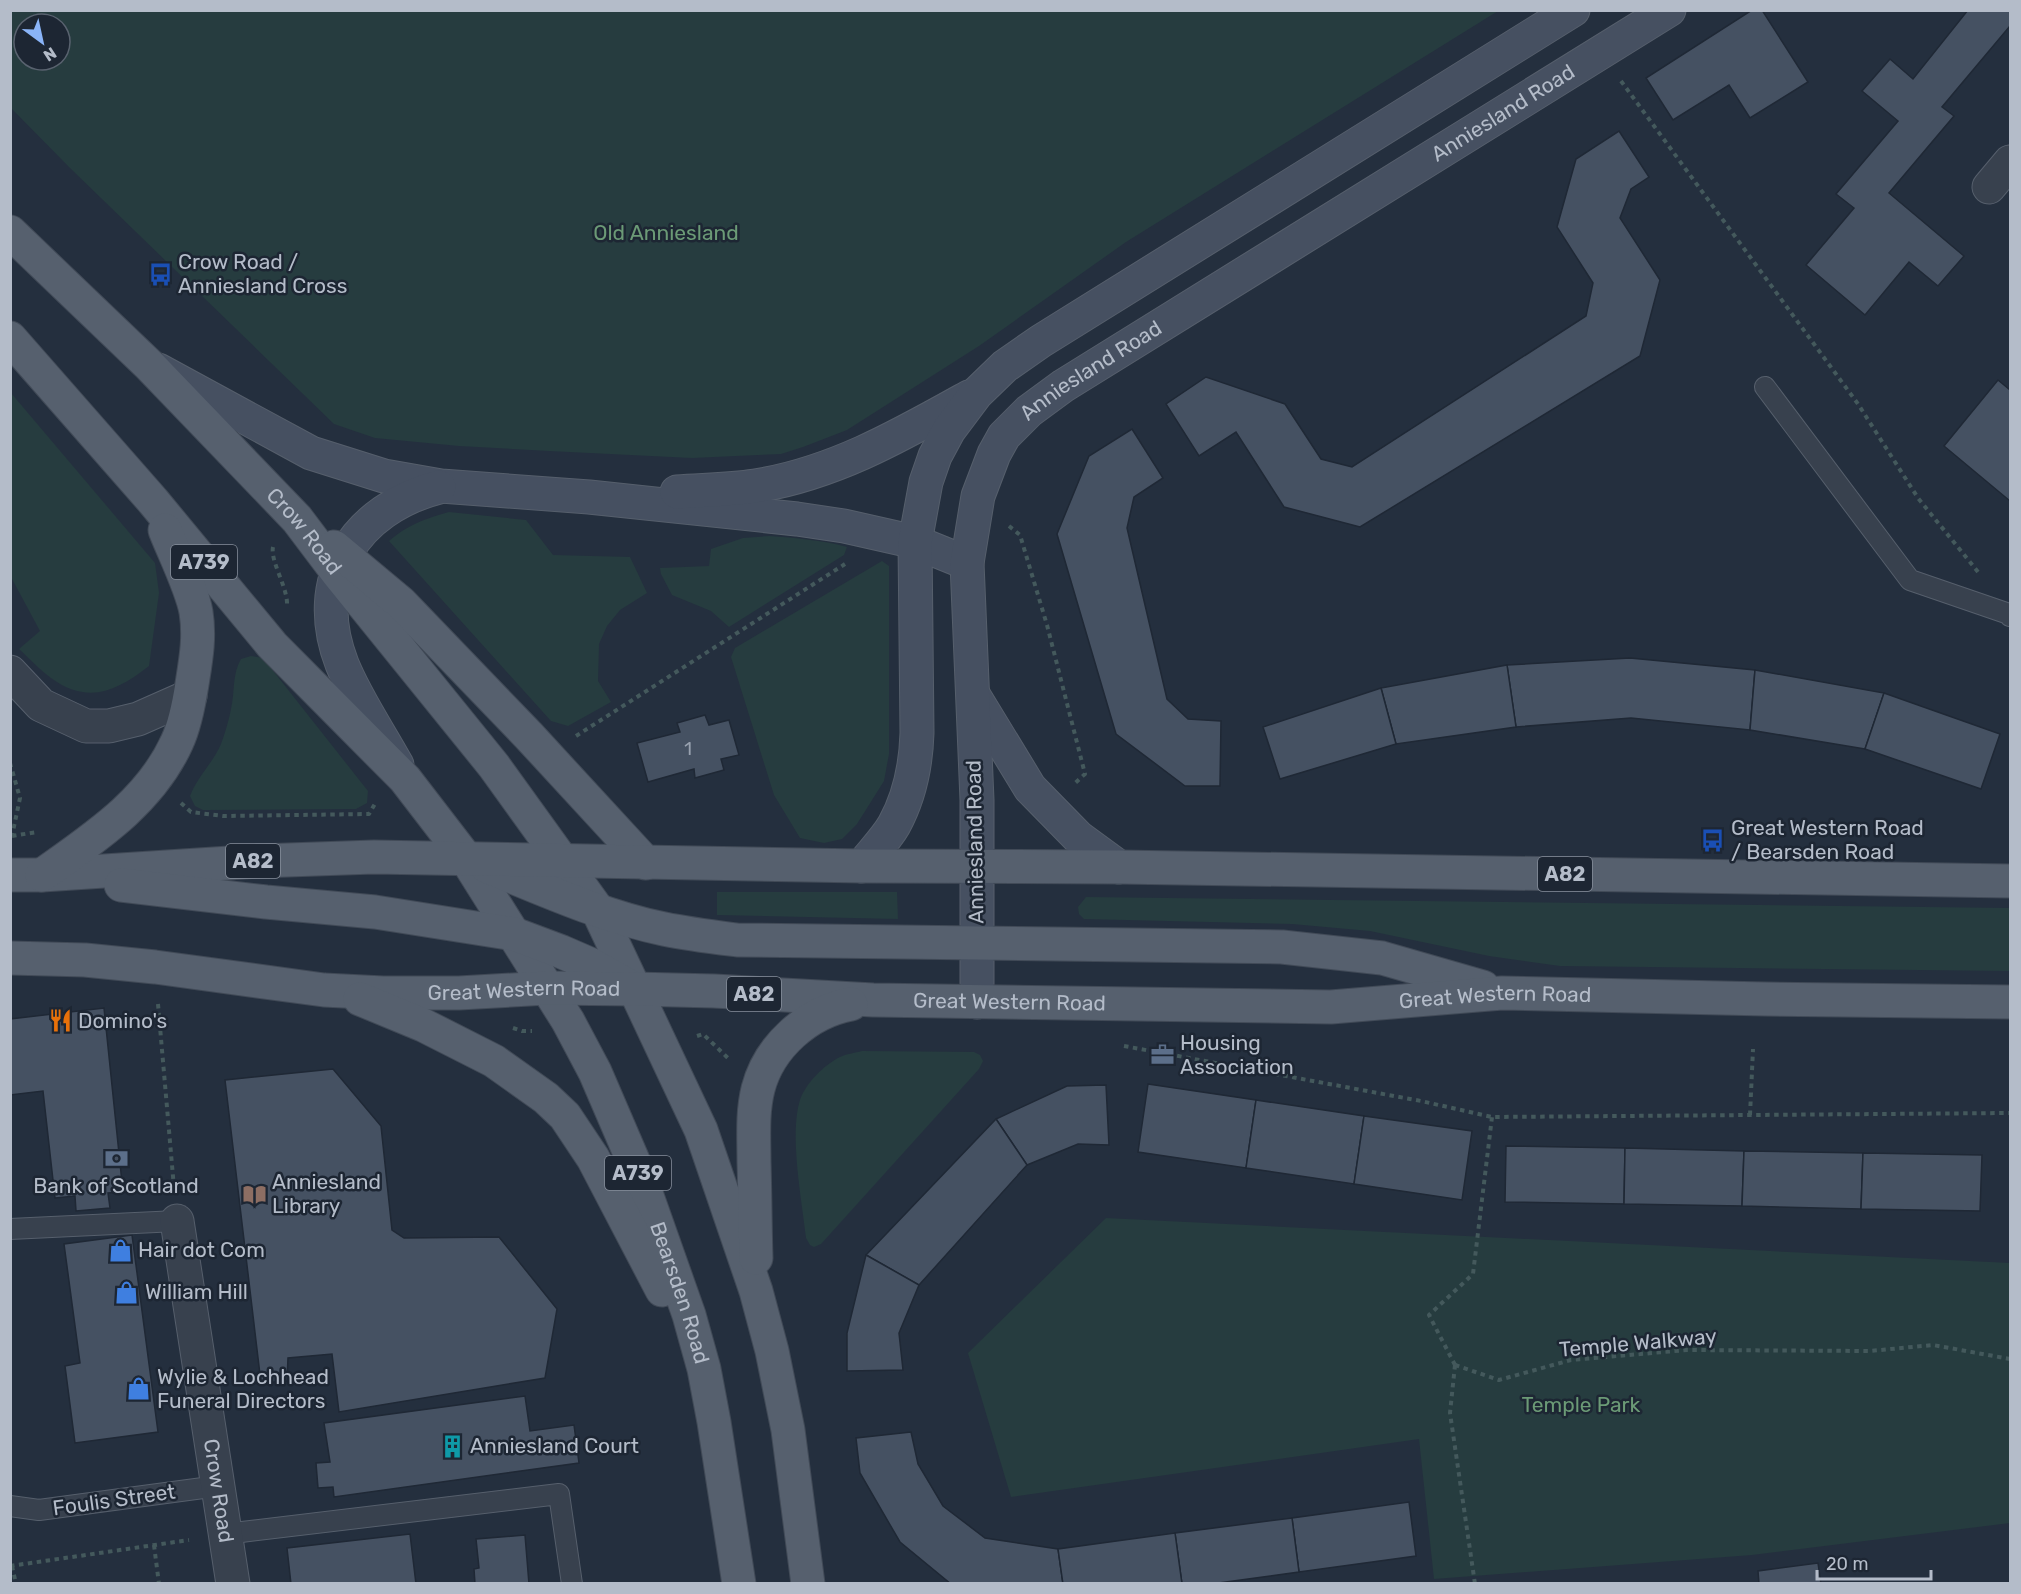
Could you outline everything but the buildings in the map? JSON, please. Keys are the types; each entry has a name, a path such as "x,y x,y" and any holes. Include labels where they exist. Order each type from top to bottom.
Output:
{"main road":[{"name":"Crow Road","path":"10,232 149,365 340,563 494,766 597,909 635,989"},
{"name":"A739","path":"10,338 153,501 272,645 405,779 465,857 548,988"},
{"path":"26,875 107,828 140,798 178,741 190,696 199,645 195,610 153,501"},
{"path":"340,563 401,603 529,736 646,863"},
{"name":"A82","path":"26,875 374,856 465,857"},
{"path":"465,857 564,862"},
{"path":"465,857 597,909 662,929 737,940 1282,947 1382,958 1502,993"},
{"name":"A82","path":"564,862 1119,867 2010,881"},
{"path":"26,875 375,912 514,934 572,956 635,989 701,1130 756,1291 772,1351 788,1430 808,1584"},
{"name":"Great Western Road","path":"10,958 85,960 324,990 383,993 448,993 548,988 635,989 873,1000 1331,1007 1502,993 2010,1002"},
{"name":"Bearsden Road","path":"548,988 595,1072 641,1179 689,1315 704,1369 714,1422 739,1584"},
{"path":"324,990 361,999 388,1010 494,1061 546,1098 565,1116 593,1158 704,1369"},
{"path":"756,1291 754,1117 762,1076 768,1063 787,1037 816,1016 843,1006 873,1000"}],"street":[{"path":"862,866 894,825 907,795 916,757 915,542 926,482 935,456 976,393 1005,366 1041,341 1573,10"},
{"name":"Anniesland Road","path":"977,1002 977,800 967,563 978,496 994,453 1004,436 1029,411 1063,386 1669,10"},
{"path":"1989,187 2010,162"},
{"path":"149,365 311,453 384,476 441,486 589,497 797,519 915,542 967,563"},
{"path":"589,497 754,486 814,472 860,455 976,393"},
{"path":"405,779 342,663 336,644 332,595 340,563 351,543 370,523 398,502 441,486"},
{"path":"10,672 41,705 86,726 109,726 138,719 190,696"},
{"path":"971,692 1030,788 1078,837 1119,867"},
{"name":"Crow Road","path":"177,1221 233,1584"}],"lane":[{"path":"1765,387 1910,580 2009,615"},
{"path":"10,1229 177,1221"},
{"name":"Foulis Street","path":"10,1506 39,1510 218,1486"},
{"path":"225,1534 559,1494 572,1584"}],"path":[{"path":"1602,53 1858,404 1918,498 1963,552 2009,615"},
{"path":"568,741 862,553 870,532"},
{"path":"10,764 20,798 11,838 42,831"},
{"path":"156,777 191,812 223,816 369,814 375,804 405,779"},
{"path":"158,1004 177,1221"},
{"path":"1124,1046 1421,1101 1492,1117 2010,1113"},
{"path":"1750,1115 1753,1049"},
{"path":"1475,1584 1450,1413 1455,1365 1429,1315 1473,1274 1492,1117"},
{"name":"Temple Walkway","path":"1455,1365 1499,1380 1571,1360 1687,1350 1870,1351 1933,1345 2010,1359"},
{"path":"16,1584 11,1566 225,1534"},
{"path":"154,1545 159,1584"}],"green space":[{"name":"Old Anniesland","path":"11,10 1498,11 1126,242 979,346 847,430 781,454 692,458 459,446 375,438 334,424 11,108"},
{"path":"11,393 155,563 159,593 149,666 125,682 102,692 77,691 65,686 47,675 19,649 40,631 11,577"},
{"path":"449,512 526,520 553,555 630,557 647,593 620,610 607,626 599,644 598,681 611,702 568,726 551,721 389,541 403,530"},
{"path":"769,536 818,541 847,547 844,555 729,627 711,611 672,595 661,574 660,568 709,566 711,549 743,538"},
{"path":"882,561 889,566 889,754 884,781 857,824 842,839 824,843 800,838 774,795 731,657 735,648"},
{"path":"251,656 263,658 368,791 367,803 356,809 203,810 195,806 190,796 221,744 230,713 238,665 241,659"},
{"path":"717,892 897,892 898,919 717,915"},
{"path":"1086,897 2010,908 2010,971 1560,966 1489,956 1370,931 1292,924 1084,919 1079,914 1078,907"},
{"path":"862,1051 974,1052 980,1055 983,1061 979,1069 821,1244 814,1247 806,1238 797,1168 796,1131 800,1100 816,1075 834,1060"},
{"name":"Temple Park","path":"1106,1218 2010,1263 2010,1523 1752,1555 1434,1579 1419,1439 1011,1497 968,1353"}],"place":[{"name":"Crow Road / Anniesland Cross","path":"160,274"},
{"name":"Great Western Road / Bearsden Road","path":"1713,840"},
{"name":"Domino's","path":"60,1021"},
{"name":"Housing Association","path":"1162,1055"},
{"name":"Bank of Scotland","path":"116,1158"},
{"name":"Anniesland Library","path":"254,1194"},
{"name":"Hair dot Com","path":"120,1250"},
{"name":"William Hill","path":"127,1292"},
{"name":"Wylie & Lochhead Funeral Directors","path":"139,1389"},
{"name":"Anniesland Court","path":"452,1446"}]}
